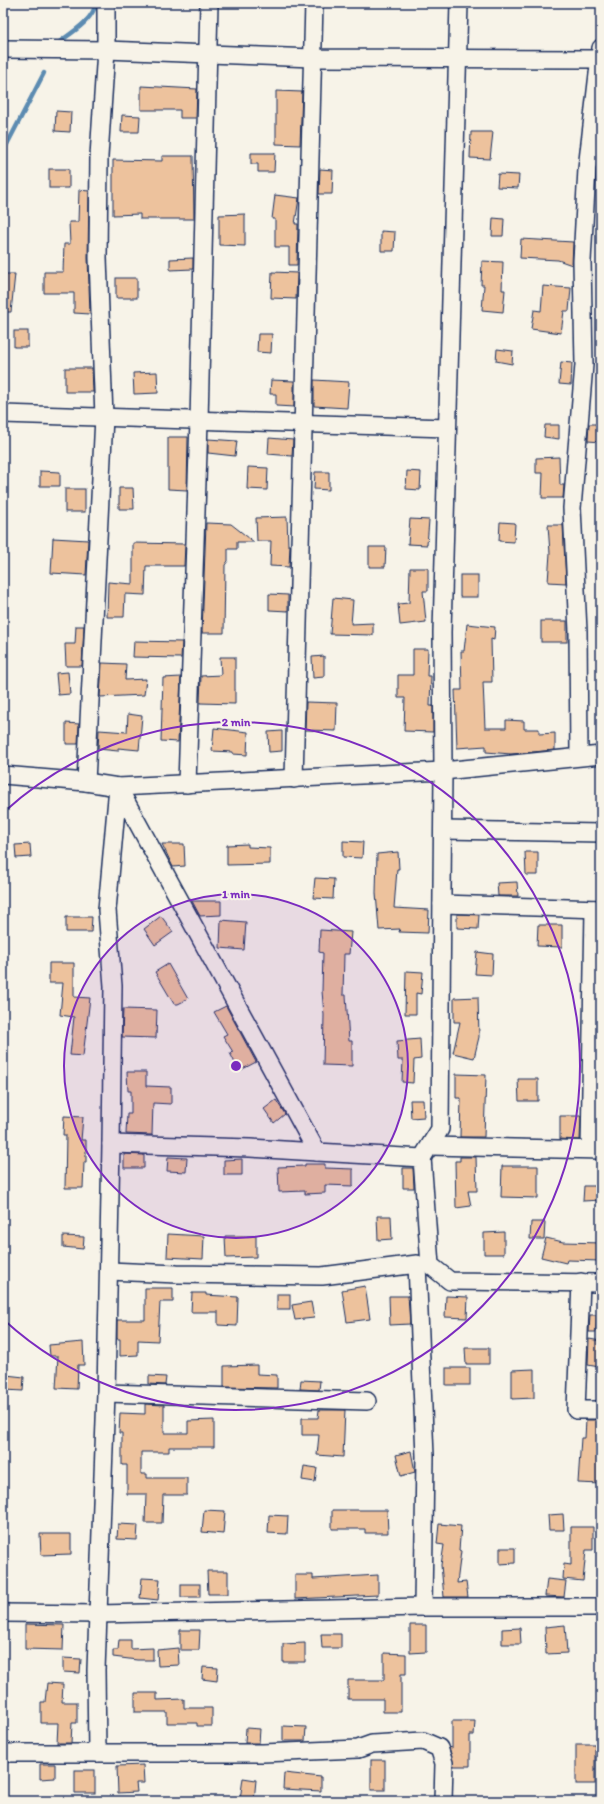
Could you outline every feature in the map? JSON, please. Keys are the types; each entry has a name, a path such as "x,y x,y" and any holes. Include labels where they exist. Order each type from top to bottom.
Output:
{"street":[{"path":"86,782 104,417 98,258 99,156 106,50 106,3"},
{"path":"187,784 199,421 209,3"},
{"path":"294,779 314,3"},
{"path":"422,1607 425,1456 423,1265 427,1152 440,1129 443,771 442,632 459,3"},
{"path":"3,49 106,50 312,58 457,58 601,55 587,169 582,261 584,365 572,508 578,631 579,756"},
{"path":"3,414 447,428"},
{"path":"3,775 86,782 118,787 443,771 601,754"},
{"path":"97,1753 96,1670 106,1393 113,986 107,910 118,787"},
{"path":"118,787 317,1152"},
{"path":"442,830 601,833"},
{"path":"111,1144 250,1148 317,1152 595,1149 598,909 442,904"},
{"path":"109,1271 177,1274 322,1276 423,1265 450,1281 601,1283"},
{"path":"581,1282 576,1410 601,1410"},
{"path":"106,1393 367,1401"},
{"path":"3,1613 98,1614 422,1607 601,1607"},
{"path":"3,1753 73,1751 97,1753 263,1753 358,1749 372,1744 423,1741 439,1748 444,1763 444,1801"}],"building":[{"path":"141,86 197,89 196,118 180,118 180,110 141,110"},
{"path":"276,91 302,92 300,145 276,144"},
{"path":"56,111 71,112 70,132 55,131"},
{"path":"122,115 140,116 139,132 121,132"},
{"path":"471,132 493,132 490,159 470,158"},
{"path":"251,153 275,153 274,172 258,172 258,164 251,164"},
{"path":"162,156 193,156 194,219 140,219 140,214 113,215 113,160 162,161"},
{"path":"49,169 69,169 69,188 49,188"},
{"path":"320,169 333,170 332,194 319,194"},
{"path":"498,174 519,175 518,188 497,187"},
{"path":"79,190 89,191 88,258 90,314 74,313 74,293 44,293 44,272 63,272 64,244 70,244 69,222 78,222"},
{"path":"275,195 299,198 295,224 298,224 297,265 289,265 289,247 275,247 275,219 272,219"},
{"path":"245,214 245,246 219,245 219,215"},
{"path":"493,218 504,219 503,236 492,236"},
{"path":"381,231 395,232 394,251 381,251"},
{"path":"521,239 573,242 572,265 558,260 520,258"},
{"path":"193,258 193,269 170,270 170,259"},
{"path":"482,261 503,262 502,290 505,290 503,312 482,310 484,285 481,285"},
{"path":"272,272 297,273 296,299 271,298"},
{"path":"3,274 15,274 11,312 3,312"},
{"path":"116,278 137,278 137,298 116,298"},
{"path":"543,286 571,288 569,311 564,311 561,333 531,329 534,310 541,311"},
{"path":"14,331 28,331 28,347 14,347"},
{"path":"258,334 272,334 271,353 257,352"},
{"path":"497,349 513,351 512,364 496,361"},
{"path":"561,362 572,363 571,385 559,384"},
{"path":"65,368 92,368 93,392 65,392"},
{"path":"157,372 158,393 134,394 133,373"},
{"path":"271,380 294,381 294,407 276,406 276,394 270,394"},
{"path":"314,380 349,382 347,408 314,406"},
{"path":"589,424 601,424 601,442 588,441"},
{"path":"545,425 559,425 559,439 544,437"},
{"path":"168,437 188,437 187,490 168,489"},
{"path":"269,438 293,440 292,456 268,454"},
{"path":"208,439 237,441 235,456 208,453"},
{"path":"559,457 560,485 564,485 563,498 542,498 543,473 536,473 536,458"},
{"path":"248,467 268,468 267,490 247,489"},
{"path":"40,471 60,472 60,486 40,486"},
{"path":"407,471 421,472 420,490 406,489"},
{"path":"315,472 329,472 329,490 314,489"},
{"path":"119,488 133,488 134,509 119,509"},
{"path":"65,489 85,489 85,512 65,512"},
{"path":"287,517 288,545 290,545 289,567 270,566 271,541 257,541 256,518"},
{"path":"410,519 429,520 427,545 408,544"},
{"path":"500,522 515,523 514,542 499,541"},
{"path":"206,523 231,524 254,542 237,542 237,549 228,549 228,561 225,565 224,633 202,633"},
{"path":"548,525 563,525 566,583 548,582 550,553"},
{"path":"53,538 88,540 86,575 51,573"},
{"path":"133,543 185,544 184,566 146,566 145,595 125,594 124,617 107,617 108,582 133,584"},
{"path":"369,547 386,547 385,567 369,567"},
{"path":"410,568 428,568 428,591 423,591 426,622 400,625 398,604 409,603"},
{"path":"460,575 478,575 478,597 460,597"},
{"path":"269,594 288,595 288,611 269,610"},
{"path":"333,598 353,600 351,624 373,623 373,635 330,634"},
{"path":"541,621 567,621 567,642 541,642"},
{"path":"467,624 495,627 494,640 491,639 492,682 483,682 485,728 506,728 506,720 524,721 524,729 539,729 539,734 555,733 555,750 511,754 486,752 486,746 457,748 455,690 462,690 461,651 464,651"},
{"path":"76,626 84,626 82,666 66,666 65,644 75,644"},
{"path":"134,641 182,642 181,658 133,657"},
{"path":"413,649 428,649 427,676 431,676 430,706 433,706 433,732 404,731 405,698 398,698 398,675 413,675"},
{"path":"324,656 324,677 313,678 312,657"},
{"path":"220,657 235,657 235,704 200,703 201,676 221,675"},
{"path":"102,663 126,664 125,680 146,679 144,695 100,697"},
{"path":"68,672 70,694 58,695 56,673"},
{"path":"181,677 178,742 161,741 163,678"},
{"path":"306,702 337,703 336,731 305,730"},
{"path":"128,714 142,716 139,750 118,748 118,751 98,749 99,730 127,732"},
{"path":"66,723 79,724 78,744 66,744"},
{"path":"214,728 248,732 247,755 233,754 233,752 212,751"},
{"path":"282,731 282,751 269,752 268,732"},
{"path":"343,841 363,842 362,858 343,857"},
{"path":"30,844 31,857 16,858 15,845"},
{"path":"162,844 184,844 185,866 173,867"},
{"path":"248,844 248,847 270,848 270,864 227,865 227,845"},
{"path":"398,852 399,869 397,869 394,908 429,910 428,933 399,932 400,929 379,930 376,893 377,854"},
{"path":"525,852 538,852 538,875 526,875"},
{"path":"315,878 334,879 333,899 313,898"},
{"path":"517,882 518,896 498,896 497,883"},
{"path":"192,901 221,901 221,915 200,916"},
{"path":"457,914 479,915 478,929 457,928"},
{"path":"161,916 173,932 155,945 144,929"},
{"path":"66,917 92,917 91,932 66,932"},
{"path":"221,920 246,922 244,950 220,948"},
{"path":"538,925 562,925 562,947 537,946"},
{"path":"320,930 351,932 349,954 344,954 343,995 346,995 349,1041 352,1041 352,1066 323,1065 323,953 319,952"},
{"path":"477,952 493,954 492,975 475,974"},
{"path":"49,963 74,963 74,997 90,998 83,1056 70,1055 74,1017 60,1015 63,983 49,983"},
{"path":"168,964 188,999 178,1004 174,1004 155,972"},
{"path":"406,971 423,972 421,994 416,993 416,1014 405,1014"},
{"path":"478,997 479,1037 474,1058 453,1053 460,1022 454,1022 454,998"},
{"path":"226,1006 256,1062 239,1071 230,1053 233,1052 223,1036 227,1034 214,1012"},
{"path":"123,1009 157,1010 156,1038 122,1037"},
{"path":"420,1039 421,1059 414,1060 413,1083 402,1082 403,1060 398,1060 397,1041"},
{"path":"127,1072 146,1072 146,1086 171,1087 171,1104 153,1103 152,1135 126,1134 127,1114 131,1114 131,1091 128,1091"},
{"path":"456,1074 486,1075 484,1137 460,1137 461,1098 456,1098"},
{"path":"518,1079 538,1079 538,1101 519,1101"},
{"path":"276,1100 285,1114 274,1123 264,1109"},
{"path":"410,1100 423,1100 424,1117 411,1118"},
{"path":"64,1116 83,1117 81,1140 86,1140 86,1162 84,1162 83,1188 65,1188 66,1135 63,1135"},
{"path":"560,1116 581,1116 580,1140 560,1139"},
{"path":"124,1154 144,1155 144,1168 124,1168"},
{"path":"168,1157 187,1158 186,1172 167,1171"},
{"path":"460,1157 476,1157 477,1191 468,1191 471,1206 456,1208 455,1161 460,1161"},
{"path":"242,1159 242,1175 224,1175 224,1160"},
{"path":"305,1164 325,1164 325,1168 353,1169 353,1186 325,1185 325,1193 305,1194 305,1191 279,1192 278,1167 305,1166"},
{"path":"502,1166 538,1166 538,1198 501,1197"},
{"path":"403,1168 413,1168 414,1188 403,1188"},
{"path":"584,1186 601,1186 601,1200 583,1201"},
{"path":"377,1216 391,1216 392,1239 378,1240"},
{"path":"531,1222 545,1222 544,1239 530,1239"},
{"path":"504,1232 504,1254 484,1254 484,1233"},
{"path":"168,1234 204,1236 203,1259 167,1257"},
{"path":"63,1236 84,1237 83,1249 63,1247"},
{"path":"225,1236 256,1236 256,1257 226,1258"},
{"path":"546,1238 563,1242 601,1243 601,1261 567,1260 566,1263 541,1257"},
{"path":"365,1286 370,1319 347,1322 342,1290"},
{"path":"145,1288 173,1288 173,1302 160,1302 158,1341 138,1340 138,1355 120,1356 120,1339 117,1339 117,1320 145,1320"},
{"path":"192,1293 206,1293 206,1295 238,1297 237,1326 218,1325 218,1312 191,1312"},
{"path":"277,1294 290,1294 290,1309 277,1309"},
{"path":"389,1296 408,1296 410,1324 390,1325"},
{"path":"446,1296 468,1297 467,1318 445,1317"},
{"path":"311,1302 314,1318 295,1320 292,1305"},
{"path":"590,1315 597,1315 596,1332 589,1332"},
{"path":"589,1339 601,1341 599,1367 588,1365"},
{"path":"83,1342 84,1365 78,1365 77,1389 56,1388 58,1356 50,1356 49,1345"},
{"path":"465,1348 489,1348 489,1364 466,1364"},
{"path":"257,1365 257,1374 277,1375 277,1388 224,1387 224,1366"},
{"path":"446,1368 470,1368 470,1385 446,1385"},
{"path":"534,1369 534,1398 512,1399 512,1370"},
{"path":"6,1375 24,1377 23,1391 5,1390"},
{"path":"149,1376 166,1377 165,1385 149,1384"},
{"path":"301,1380 320,1381 319,1390 300,1389"},
{"path":"145,1404 164,1405 164,1433 188,1433 188,1421 214,1420 214,1447 169,1447 169,1452 141,1452 141,1474 147,1474 147,1478 187,1478 187,1495 163,1495 162,1523 145,1523 146,1494 127,1494 127,1465 122,1465 122,1433 119,1433 120,1413 145,1414"},
{"path":"319,1410 345,1410 343,1457 317,1455 319,1435 302,1435 302,1418 318,1418"},
{"path":"586,1420 601,1420 601,1484 578,1483 581,1438 585,1438"},
{"path":"411,1451 415,1472 401,1476 396,1455"},
{"path":"304,1466 317,1468 315,1482 302,1480"},
{"path":"204,1510 225,1511 223,1534 202,1532"},
{"path":"332,1510 387,1510 388,1533 365,1533 365,1529 332,1529"},
{"path":"563,1514 564,1530 549,1530 548,1515"},
{"path":"269,1515 288,1516 287,1534 268,1533"},
{"path":"118,1524 138,1525 137,1540 117,1539"},
{"path":"439,1524 461,1526 459,1550 461,1551 457,1583 466,1582 468,1597 444,1597 441,1565 444,1545 437,1544"},
{"path":"571,1527 593,1527 593,1550 586,1550 583,1581 563,1579 564,1564 571,1565"},
{"path":"40,1534 71,1534 71,1554 41,1555"},
{"path":"500,1548 515,1548 515,1563 500,1564"},
{"path":"207,1571 228,1571 228,1594 208,1594"},
{"path":"295,1575 313,1575 313,1579 378,1575 378,1595 295,1599"},
{"path":"142,1578 160,1579 158,1600 140,1598"},
{"path":"547,1579 566,1581 564,1597 545,1596"},
{"path":"181,1584 200,1584 200,1597 181,1597"},
{"path":"25,1624 64,1625 63,1650 25,1649"},
{"path":"410,1625 426,1625 426,1652 410,1653"},
{"path":"565,1625 567,1653 546,1654 545,1627"},
{"path":"520,1628 521,1644 502,1644 502,1629"},
{"path":"180,1630 200,1630 199,1650 180,1650"},
{"path":"321,1634 341,1634 341,1648 322,1648"},
{"path":"119,1640 131,1640 131,1649 153,1648 153,1660 113,1657 113,1650 118,1650"},
{"path":"305,1643 305,1662 283,1662 283,1644"},
{"path":"178,1648 179,1665 158,1666 157,1650"},
{"path":"384,1653 406,1654 406,1674 401,1674 401,1712 383,1712 383,1699 348,1699 348,1680 384,1680"},
{"path":"63,1658 81,1659 80,1673 63,1672"},
{"path":"203,1667 218,1668 217,1681 202,1679"},
{"path":"47,1683 63,1684 62,1702 77,1702 77,1723 72,1723 71,1743 57,1743 58,1723 41,1723 41,1702 45,1702"},
{"path":"135,1693 157,1693 157,1700 184,1699 184,1708 212,1708 212,1726 197,1726 197,1723 167,1723 167,1712 135,1712"},
{"path":"452,1721 475,1721 474,1735 470,1735 470,1766 454,1766 449,1747 452,1748"},
{"path":"283,1726 306,1727 305,1741 283,1741"},
{"path":"246,1728 260,1729 259,1743 245,1743"},
{"path":"576,1744 595,1744 595,1784 576,1784"},
{"path":"371,1760 385,1760 385,1790 371,1790"},
{"path":"40,1764 55,1764 55,1778 40,1779"},
{"path":"143,1765 144,1783 136,1783 137,1792 118,1793 117,1766"},
{"path":"75,1770 95,1770 95,1793 75,1793"},
{"path":"284,1773 321,1777 321,1791 283,1789"},
{"path":"243,1778 256,1780 254,1801 240,1800"}],"waterway":[{"path":"59,42 87,20 94,9 95,3"},
{"path":"3,152 44,73"}]}
